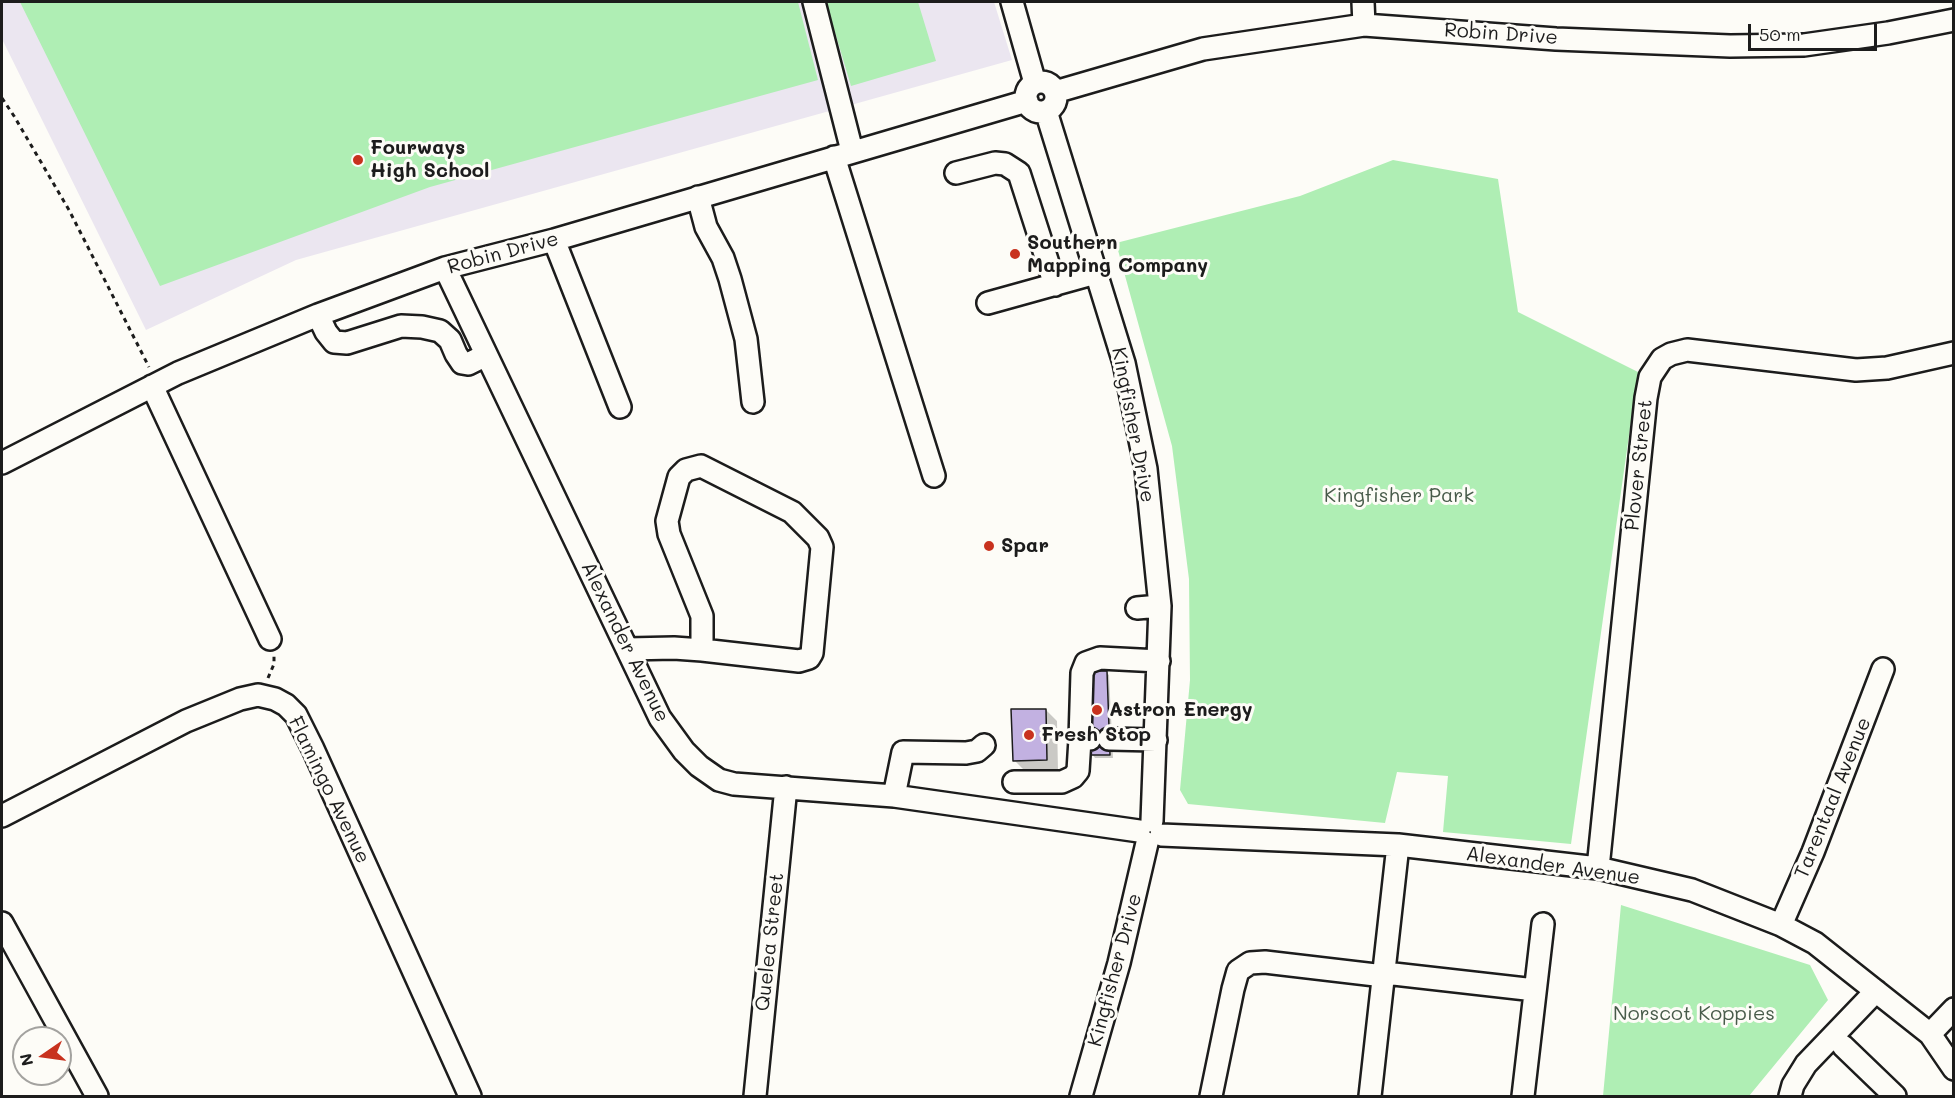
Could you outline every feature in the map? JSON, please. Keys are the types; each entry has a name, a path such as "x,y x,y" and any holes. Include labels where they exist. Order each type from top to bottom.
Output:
{"street":[{"path":"814,2 843,154 934,476"},
{"path":"1012,2 1031,92 1047,83 1051,101"},
{"path":"1363,2 1364,25"},
{"name":"Robin Drive","path":"1051,101 1203,49 1364,25 1556,39 1730,46 1804,45 1888,33 1953,20"},
{"name":"Robin Drive","path":"2,464 178,373 318,315 445,268 554,240 843,154 1031,92"},
{"name":"Kingfisher Drive","path":"1051,101 1096,273 1124,363 1146,469 1160,606 1156,741 1150,832 1119,963 1081,1096"},
{"path":"956,173 995,163 1005,164 1019,173 1055,285"},
{"path":"698,197 706,227 723,258 730,279 746,339 753,402"},
{"path":"554,240 620,406"},
{"name":"Alexander Avenue","path":"445,268 660,718 684,751 699,766 719,780 734,784 894,796 1150,832 1398,845 1598,868 1692,890 1781,926 1815,943 1930,1034 1953,1069"},
{"path":"988,303 1096,273"},
{"path":"318,315 334,342 347,342 401,326 422,327 440,331 450,340 462,363 468,364 486,355"},
{"name":"Plover Street","path":"1598,868 1646,398 1650,377 1662,359 1687,350 1856,370 1887,368 1953,353"},
{"path":"155,385 270,639"},
{"path":"627,649 674,648 799,661 809,658 812,653 822,547 818,538 792,512 701,466 686,470 679,477 667,528 702,616 702,650"},
{"path":"1137,608 1160,606"},
{"path":"1014,782 1062,782 1073,777 1078,771 1093,739 1082,673 1086,663 1100,658 1158,661"},
{"name":"Tarentaal Avenue","path":"1781,926 1813,852 1883,669"},
{"path":"2,816 186,721 240,699 258,695"},
{"name":"Flamingo Avenue","path":"258,695 275,699 286,705 296,715 470,1096"},
{"path":"1093,739 1156,741"},
{"path":"894,796 903,752 966,753 977,751 984,745"},
{"name":"Quelea Street","path":"755,1096 786,787"},
{"path":"1370,1096 1398,845"},
{"path":"2,923 97,1096"},
{"path":"1524,1096 1543,924"},
{"path":"1211,1096 1238,971 1250,963 1265,962 1535,990"},
{"path":"1790,1096 1793,1084 1806,1064 1876,991"},
{"path":"1930,1034 1953,1009"},
{"path":"1843,1046 1895,1096"}],"path":[{"path":"2,98 69,210 155,385"},
{"path":"258,695 274,664 274,652 270,639"}],"shaded area":[{"name":"Fourways High School","path":"2,2 994,2 1012,60 296,260 146,330 2,39"}],"green space":[{"name":"Fourways High School","path":"20,2 798,2 818,80 430,187 160,286"},
{"path":"826,2 918,2 936,61 851,86"},
{"name":"Kingfisher Park","path":"1393,160 1498,179 1518,312 1638,372 1571,844 1443,832 1448,776 1397,772 1385,823 1188,804 1180,790 1190,680 1189,579 1172,446 1116,243 1300,196"},
{"name":"Norscot Koppies","path":"1621,905 1810,965 1828,1000 1749,1096 1603,1096"}],"building":[{"path":"1088,671 1107,671 1110,755 1090,755"},
{"name":"Fresh Stop","path":"1011,709 1046,709 1047,760 1013,761"}],"place":[{"name":"Fourways High School","path":"358,160"},
{"name":"Southern Mapping Company","path":"1015,254"},
{"name":"Spar","path":"989,546"},
{"name":"Astron Energy","path":"1097,710"},
{"name":"Fresh Stop","path":"1029,735"}]}
